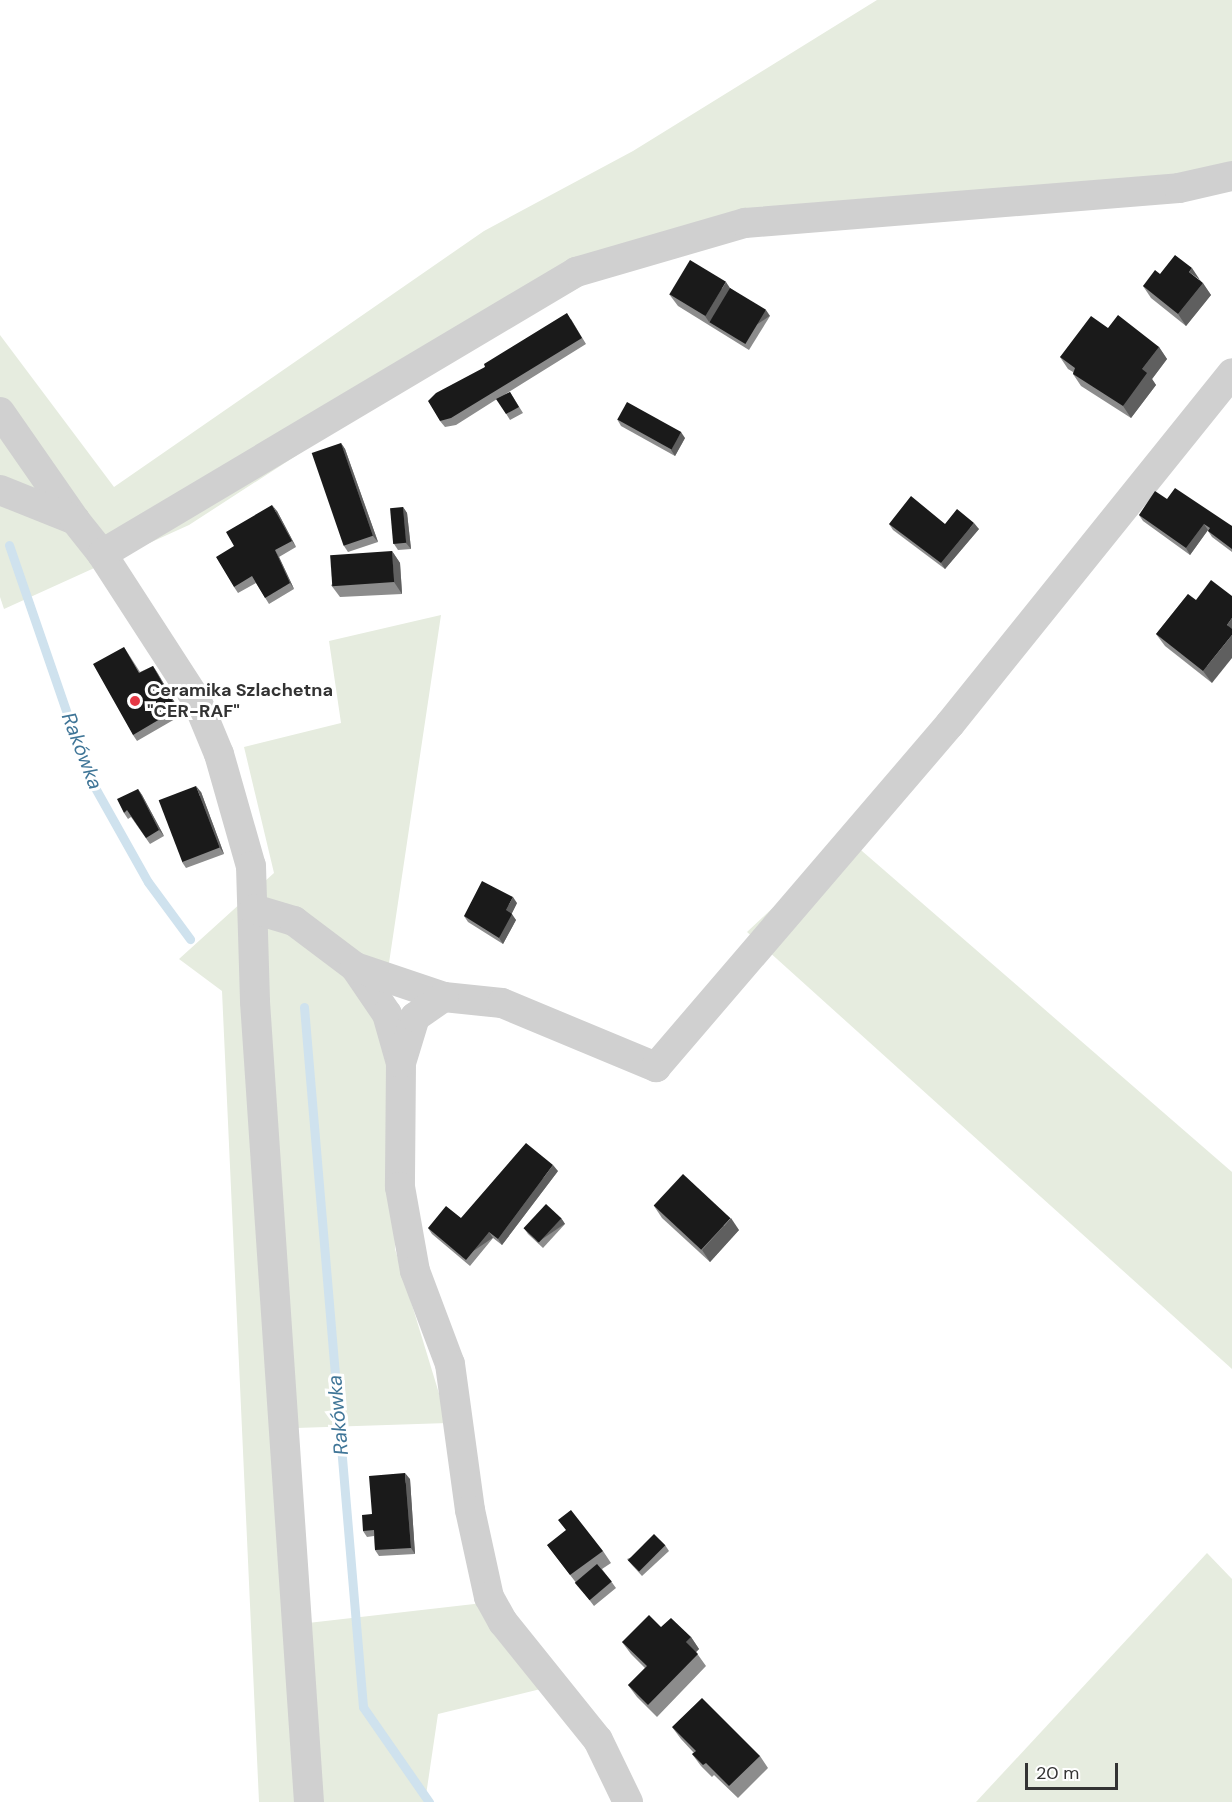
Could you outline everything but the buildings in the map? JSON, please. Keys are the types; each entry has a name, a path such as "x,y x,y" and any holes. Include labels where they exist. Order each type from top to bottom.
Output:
{"street":[{"path":"102,554 576,272 745,223 1179,188 1232,176"},
{"path":"254,909 294,921 355,967 444,997 501,1003 656,1067 950,724 1232,373"},
{"path":"0,412 75,520 102,554 197,700 219,754 251,866 255,1002 309,1802"},
{"path":"0,490 75,520"},
{"path":"355,967 387,1014 402,1063"},
{"path":"444,997 415,1017 402,1063 400,1187 415,1271 450,1364 470,1510 489,1597 503,1622 598,1740 628,1802"}],"shaded area":[{"path":"877,0 1232,0 1232,184 657,243 385,398 189,525 4,609 0,597 0,335 114,487 484,231 633,151"},
{"path":"441,615 389,963 395,1249 448,1423 296,1428 308,1623 483,1603 553,1686 438,1714 425,1802 259,1802 222,991 179,959 274,873 244,747 341,723 329,641"},
{"path":"847,838 1232,1172 1232,1369 747,932"},
{"path":"1207,1553 1232,1579 1232,1802 976,1802"}],"waterway":[{"name":"Rakówka","path":"9,545 89,777 148,882 190,939"},
{"name":"Rakówka","path":"304,1007 363,1707 429,1802"}],"place":[{"name":"Ceramika Szlachetna \"CER-RAF\"","path":"135,701"}]}
